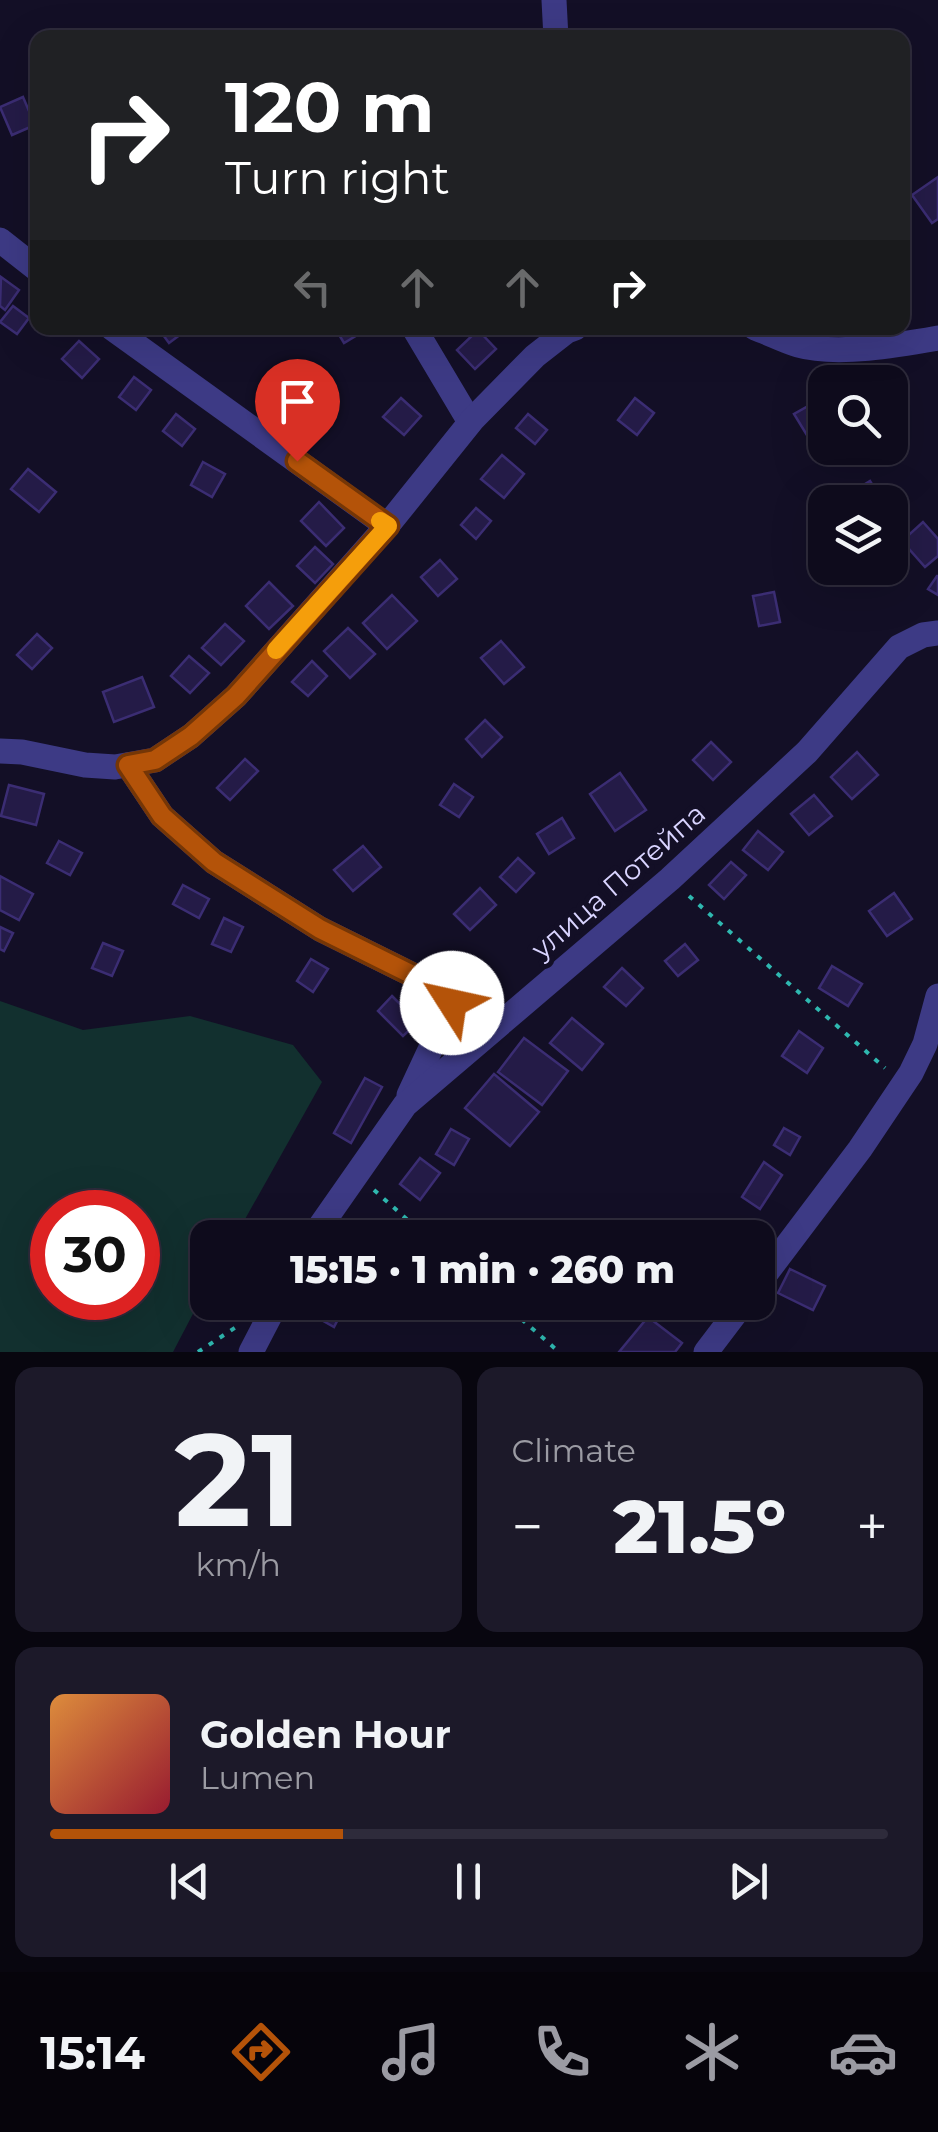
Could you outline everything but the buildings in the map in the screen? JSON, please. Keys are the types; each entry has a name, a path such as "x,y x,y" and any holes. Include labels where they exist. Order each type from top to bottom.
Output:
{"street":[{"path":"554,0 556,30"},
{"path":"0,240 30,263"},
{"path":"122,335 388,526"},
{"path":"418,335 470,422"},
{"path":"0,751 115,768 155,760 191,736 236,696 388,526 470,422 561,335"},
{"path":"773,335 801,346 832,348 887,347 938,338"},
{"name":"улица Потейпа","path":"324,1220 404,1105 670,878 807,752 900,647 922,635 938,632"},
{"path":"128,765 162,816 214,862 320,929 441,989 452,1003 404,1105"},
{"path":"775,1262 860,1150 903,1085 925,1044 938,996"},
{"path":"251,1352 267,1320"},
{"path":"706,1352 730,1320"}],"path":[{"path":"670,878 903,1085"},
{"path":"356,1174 408,1220"},
{"path":"523,1320 559,1352"}],"green space":[{"path":"0,1001 83,1030 190,1016 293,1045 322,1082 245,1220 190,1220 190,1320 173,1352 0,1352"}],"slow traffic":[{"path":"276,650 388,526 380,521"}],"route":[{"path":"297,461 388,526 236,696 191,736 155,760 128,765 162,816 214,862 320,929 441,989 452,1003"}]}
